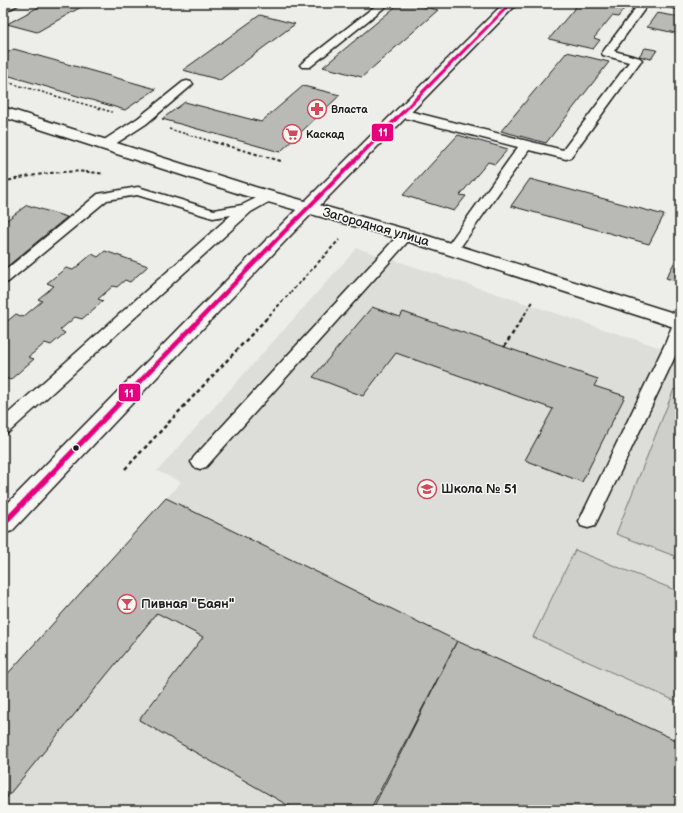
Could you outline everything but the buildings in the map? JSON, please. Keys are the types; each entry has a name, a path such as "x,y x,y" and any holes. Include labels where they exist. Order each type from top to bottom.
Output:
{"street":[{"path":"4,521 308,207 511,3"},
{"name":"Загородная улица","path":"3,112 269,196 452,249 680,323"}],"lane":[{"path":"3,10 16,3"},
{"path":"306,65 385,3"},
{"path":"401,112 566,155 636,60 607,53 642,7 624,3"},
{"path":"104,145 142,121 187,84"},
{"path":"452,249 526,145"},
{"path":"3,279 103,197 138,191 213,214 246,209"},
{"path":"3,428 246,209 269,196"},
{"path":"200,462 406,235"},
{"path":"588,521 674,342 680,323"}],"path":[{"path":"3,182 55,172 93,170 112,176 138,191"},
{"path":"124,469 342,236"},
{"path":"504,347 536,298"}],"shaded area":[{"path":"357,248 680,354 680,810 3,810 3,679 181,482 157,471"},
{"path":"674,389 680,391 680,558 616,534"},
{"path":"575,550 680,592 680,703 533,637"}],"transit line":[{"name":"11","path":"3,524 282,234 511,3"}],"place":[{"name":"Власта","path":"317,109"},
{"name":"Каскад","path":"292,134"},
{"name":"Школа № 51","path":"427,489"},
{"name":"Пивная \"Баян\"","path":"127,604"}]}
